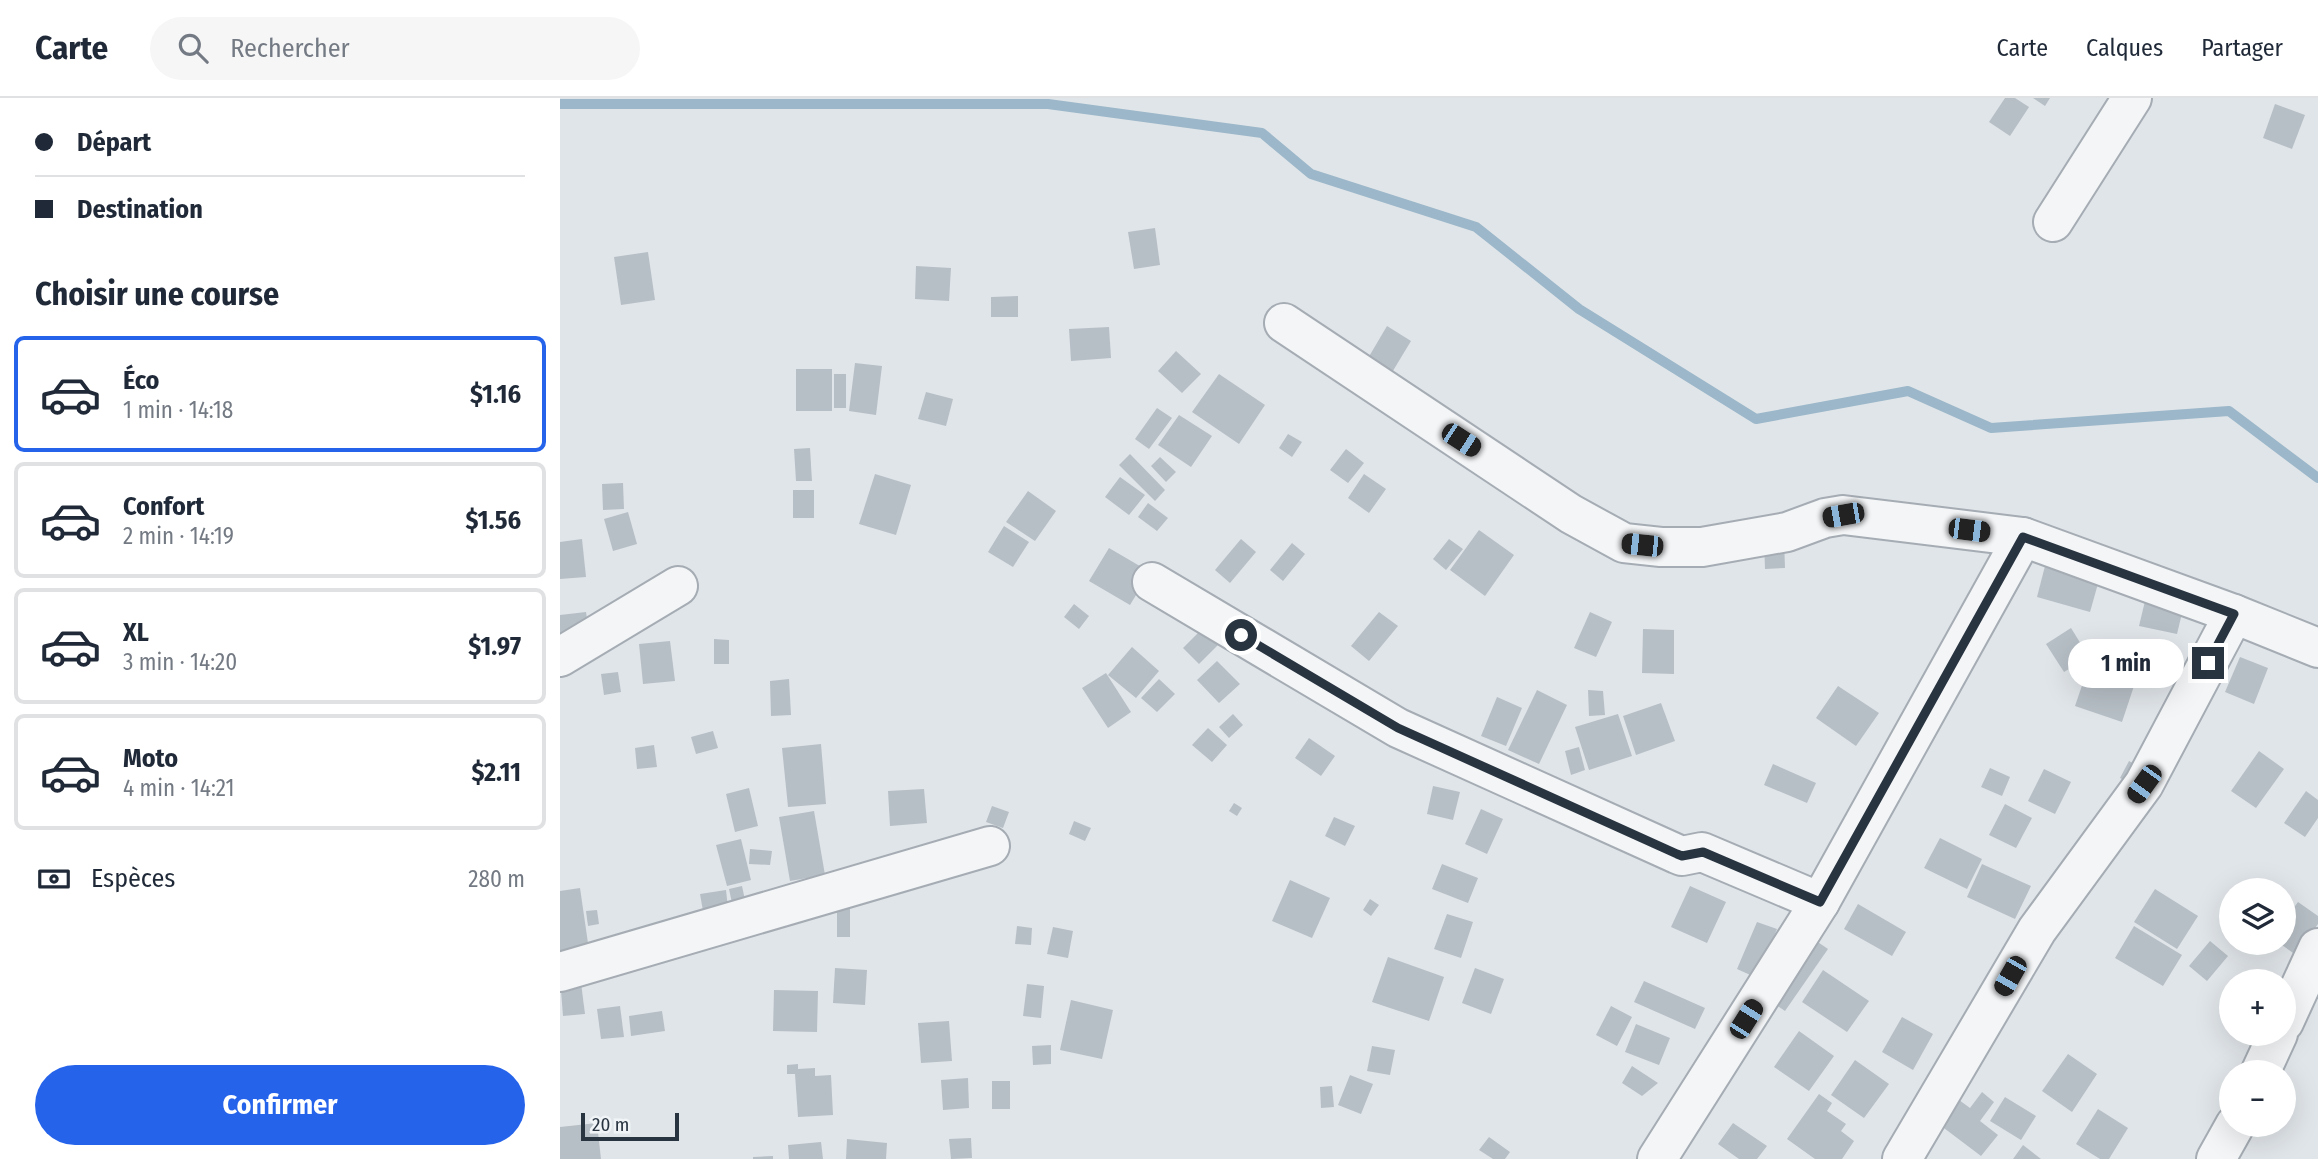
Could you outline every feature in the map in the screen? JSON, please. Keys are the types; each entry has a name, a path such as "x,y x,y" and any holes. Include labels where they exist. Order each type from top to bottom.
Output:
{"street":[{"path":"2053,222 2132,98"},
{"path":"1284,323 1571,514 1624,543 1661,547 1703,547 1787,532 1825,518 1843,515 2023,537 2234,614 2318,648"},
{"path":"1657,1159 1820,902 2023,537"},
{"path":"1152,582 1398,728 1677,854 1682,856 1703,852 1820,902"},
{"path":"560,657 678,586"},
{"path":"1902,1159 2037,930 2144,784 2234,614"},
{"path":"560,972 990,846"},
{"path":"2296,996 2318,948"},
{"path":"2216,1159 2228,1137"}],"building":[{"path":"2005,98 2015,98 2029,107 2010,136 1989,122"},
{"path":"2033,98 2050,98 2045,106"},
{"path":"2275,104 2305,115 2292,149 2263,138"},
{"path":"1155,228 1160,265 1134,269 1128,232"},
{"path":"648,252 655,300 621,305 614,257"},
{"path":"916,266 951,268 949,301 915,299"},
{"path":"1018,296 1018,317 991,317 991,297"},
{"path":"1387,326 1411,341 1388,379 1364,365"},
{"path":"1109,327 1111,358 1071,361 1069,329"},
{"path":"1176,351 1201,374 1182,393 1158,371"},
{"path":"855,363 882,366 876,415 849,411"},
{"path":"796,369 832,369 832,411 796,411"},
{"path":"834,374 846,374 846,408 834,408"},
{"path":"1219,374 1265,405 1239,444 1192,412"},
{"path":"926,392 953,399 946,426 918,419"},
{"path":"1157,408 1172,418 1149,449 1135,439"},
{"path":"1179,415 1212,436 1191,467 1158,445"},
{"path":"1288,434 1302,442 1292,457 1279,448"},
{"path":"810,448 812,481 796,481 794,449"},
{"path":"1346,449 1364,463 1348,483 1330,470"},
{"path":"1130,454 1165,490 1155,501 1119,465"},
{"path":"1160,457 1176,472 1166,482 1151,466"},
{"path":"875,474 911,485 896,535 859,524"},
{"path":"1364,474 1386,489 1369,513 1348,498"},
{"path":"1120,477 1145,495 1129,515 1105,497"},
{"path":"623,483 624,509 603,510 602,484"},
{"path":"793,490 814,490 814,518 793,518"},
{"path":"1028,491 1056,511 1035,541 1006,522"},
{"path":"1148,503 1168,518 1157,531 1138,517"},
{"path":"628,512 637,544 613,551 604,519"},
{"path":"1004,526 1029,542 1013,567 988,552"},
{"path":"1479,530 1514,555 1485,596 1450,570"},
{"path":"582,539 586,577 560,579 560,542"},
{"path":"1241,539 1256,552 1230,583 1215,570"},
{"path":"1449,539 1463,549 1446,570 1433,559"},
{"path":"1784,540 1785,568 1765,569 1764,541"},
{"path":"1292,543 1305,554 1283,581 1270,570"},
{"path":"1109,548 1150,572 1130,605 1089,581"},
{"path":"2045,566 2099,580 2090,612 2037,597"},
{"path":"2145,601 2183,609 2177,634 2139,626"},
{"path":"1074,604 1089,616 1079,629 1064,617"},
{"path":"586,612 589,632 560,636 560,615"},
{"path":"1379,612 1398,626 1369,661 1351,646"},
{"path":"1590,612 1612,622 1596,657 1574,648"},
{"path":"1206,625 1222,641 1199,664 1183,648"},
{"path":"2071,628 2089,657 2064,672 2046,644"},
{"path":"1643,629 1674,630 1674,674 1642,673"},
{"path":"714,639 729,640 729,664 714,664"},
{"path":"670,641 675,681 643,684 639,644"},
{"path":"1132,647 1159,671 1136,698 1108,675"},
{"path":"2240,657 2268,668 2254,704 2225,692"},
{"path":"1217,661 1240,684 1219,703 1197,680"},
{"path":"2090,662 2137,677 2122,722 2075,706"},
{"path":"618,672 621,692 604,695 601,674"},
{"path":"1106,673 1131,712 1108,728 1082,688"},
{"path":"789,679 791,715 771,716 770,681"},
{"path":"1159,679 1175,694 1157,712 1141,698"},
{"path":"1838,686 1879,713 1856,746 1816,718"},
{"path":"1537,690 1567,705 1539,764 1508,750"},
{"path":"1588,690 1603,691 1605,715 1589,716"},
{"path":"1497,697 1522,708 1506,746 1481,736"},
{"path":"1661,703 1675,741 1636,755 1623,716"},
{"path":"1233,714 1243,725 1229,738 1219,727"},
{"path":"1618,714 1632,756 1589,770 1575,727"},
{"path":"1208,728 1227,745 1212,762 1192,745"},
{"path":"713,731 718,748 696,754 691,737"},
{"path":"1309,738 1335,756 1321,776 1295,758"},
{"path":"821,744 826,804 788,807 782,748"},
{"path":"654,745 657,767 637,769 635,748"},
{"path":"1579,747 1585,770 1571,775 1565,751"},
{"path":"2259,751 2284,769 2256,808 2231,791"},
{"path":"2129,761 2146,770 2137,787 2120,778"},
{"path":"1773,764 1816,783 1807,803 1764,785"},
{"path":"1990,768 2010,777 2002,796 1981,787"},
{"path":"2044,769 2071,782 2055,814 2028,801"},
{"path":"1433,786 1460,792 1453,820 1427,814"},
{"path":"749,788 758,826 735,832 726,794"},
{"path":"924,789 927,823 890,826 888,791"},
{"path":"2306,791 2318,800 2318,818 2305,837 2284,823"},
{"path":"1234,803 1242,808 1237,816 1229,811"},
{"path":"2005,804 2032,818 2016,848 1989,835"},
{"path":"992,806 1009,812 1003,828 986,822"},
{"path":"1481,809 1503,819 1487,854 1465,844"},
{"path":"814,811 825,875 790,881 779,817"},
{"path":"1334,817 1355,826 1345,846 1325,836"},
{"path":"1074,821 1091,828 1085,841 1069,834"},
{"path":"1940,838 1982,859 1967,889 1924,868"},
{"path":"741,839 751,880 727,886 716,845"},
{"path":"750,849 772,851 770,865 749,864"},
{"path":"1442,864 1478,878 1468,903 1432,889"},
{"path":"1982,864 2031,886 2015,919 1967,897"},
{"path":"1290,880 1330,898 1312,938 1272,921"},
{"path":"742,886 745,900 732,903 729,889"},
{"path":"1690,886 1726,902 1707,943 1671,927"},
{"path":"580,888 589,950 560,954 560,891"},
{"path":"2155,889 2198,916 2177,949 2134,922"},
{"path":"726,890 728,908 703,911 700,894"},
{"path":"1370,899 1379,905 1371,916 1363,910"},
{"path":"2298,902 2318,916 2318,924 2296,955"},
{"path":"1858,904 1906,932 1892,956 1844,929"},
{"path":"837,908 850,908 850,937 837,937"},
{"path":"597,910 599,924 588,926 586,911"},
{"path":"1447,914 1473,922 1461,958 1434,949"},
{"path":"1757,922 1777,929 1757,978 1737,969"},
{"path":"1017,926 1032,928 1031,945 1015,944"},
{"path":"2134,926 2182,955 2163,986 2115,958"},
{"path":"1053,927 1073,931 1068,958 1047,954"},
{"path":"1809,936 1828,949 1785,1011 1766,998"},
{"path":"2210,941 2219,948 2219,955 2228,956 2207,981 2189,966"},
{"path":"1388,957 1444,977 1429,1021 1372,1002"},
{"path":"835,968 867,970 865,1005 833,1003"},
{"path":"1475,968 1504,979 1491,1014 1462,1003"},
{"path":"1823,970 1869,1001 1847,1032 1802,1002"},
{"path":"580,975 585,1014 563,1016 560,978"},
{"path":"1644,981 1705,1008 1695,1029 1634,1002"},
{"path":"1027,984 1044,986 1041,1018 1023,1016"},
{"path":"774,990 818,991 817,1032 773,1031"},
{"path":"1071,1000 1113,1010 1102,1059 1060,1050"},
{"path":"620,1006 624,1037 601,1039 597,1009"},
{"path":"1611,1006 1632,1017 1617,1046 1596,1035"},
{"path":"662,1011 665,1031 631,1036 629,1016"},
{"path":"1902,1017 1933,1034 1913,1070 1882,1052"},
{"path":"949,1021 952,1061 921,1063 918,1023"},
{"path":"1636,1024 1670,1038 1659,1065 1625,1052"},
{"path":"1799,1031 1834,1056 1809,1091 1774,1067"},
{"path":"1051,1045 1051,1064 1033,1065 1032,1046"},
{"path":"1372,1046 1395,1050 1390,1075 1367,1071"},
{"path":"2068,1054 2097,1074 2072,1112 2042,1091"},
{"path":"1855,1060 1889,1084 1864,1118 1831,1095"},
{"path":"798,1064 798,1069 815,1068 815,1076 831,1075 833,1115 798,1117 795,1074 787,1074 787,1065"},
{"path":"1632,1066 1658,1083 1642,1096 1622,1083"},
{"path":"1350,1075 1373,1084 1361,1114 1338,1105"},
{"path":"968,1078 969,1108 943,1110 941,1080"},
{"path":"992,1081 1010,1081 1010,1109 992,1109"},
{"path":"1332,1086 1334,1107 1321,1108 1320,1087"},
{"path":"1982,1092 1994,1102 1980,1121 1998,1135 1981,1156 1936,1122 1955,1097 1970,1108"},
{"path":"1819,1094 1832,1103 1827,1111 1846,1124 1841,1131 1854,1141 1842,1159 1815,1159 1787,1139"},
{"path":"2005,1097 2036,1116 2021,1140 1990,1121"},
{"path":"2098,1109 2128,1128 2109,1159 2100,1159 2076,1144"},
{"path":"597,1123 601,1159 560,1159 560,1127"},
{"path":"1733,1123 1767,1146 1757,1159 1739,1159 1718,1144"},
{"path":"1489,1137 1510,1152 1505,1159 1493,1159 1479,1150"},
{"path":"971,1138 972,1158 951,1159 949,1139"},
{"path":"847,1139 887,1143 886,1159 846,1159"},
{"path":"821,1142 823,1159 789,1159 788,1145"},
{"path":"2023,1145 2041,1159 2013,1159"},
{"path":"773,1156 773,1159 753,1159 753,1157"}],"waterway":[{"path":"560,104 1048,104 1262,133 1311,174 1476,227 1579,309 1756,419 1908,391 1991,428 2229,411 2318,478"}],"route":[{"path":"1241,635 1398,728 1677,854 1682,856 1703,852 1820,902 2023,537 2234,614 2208,663"}]}
